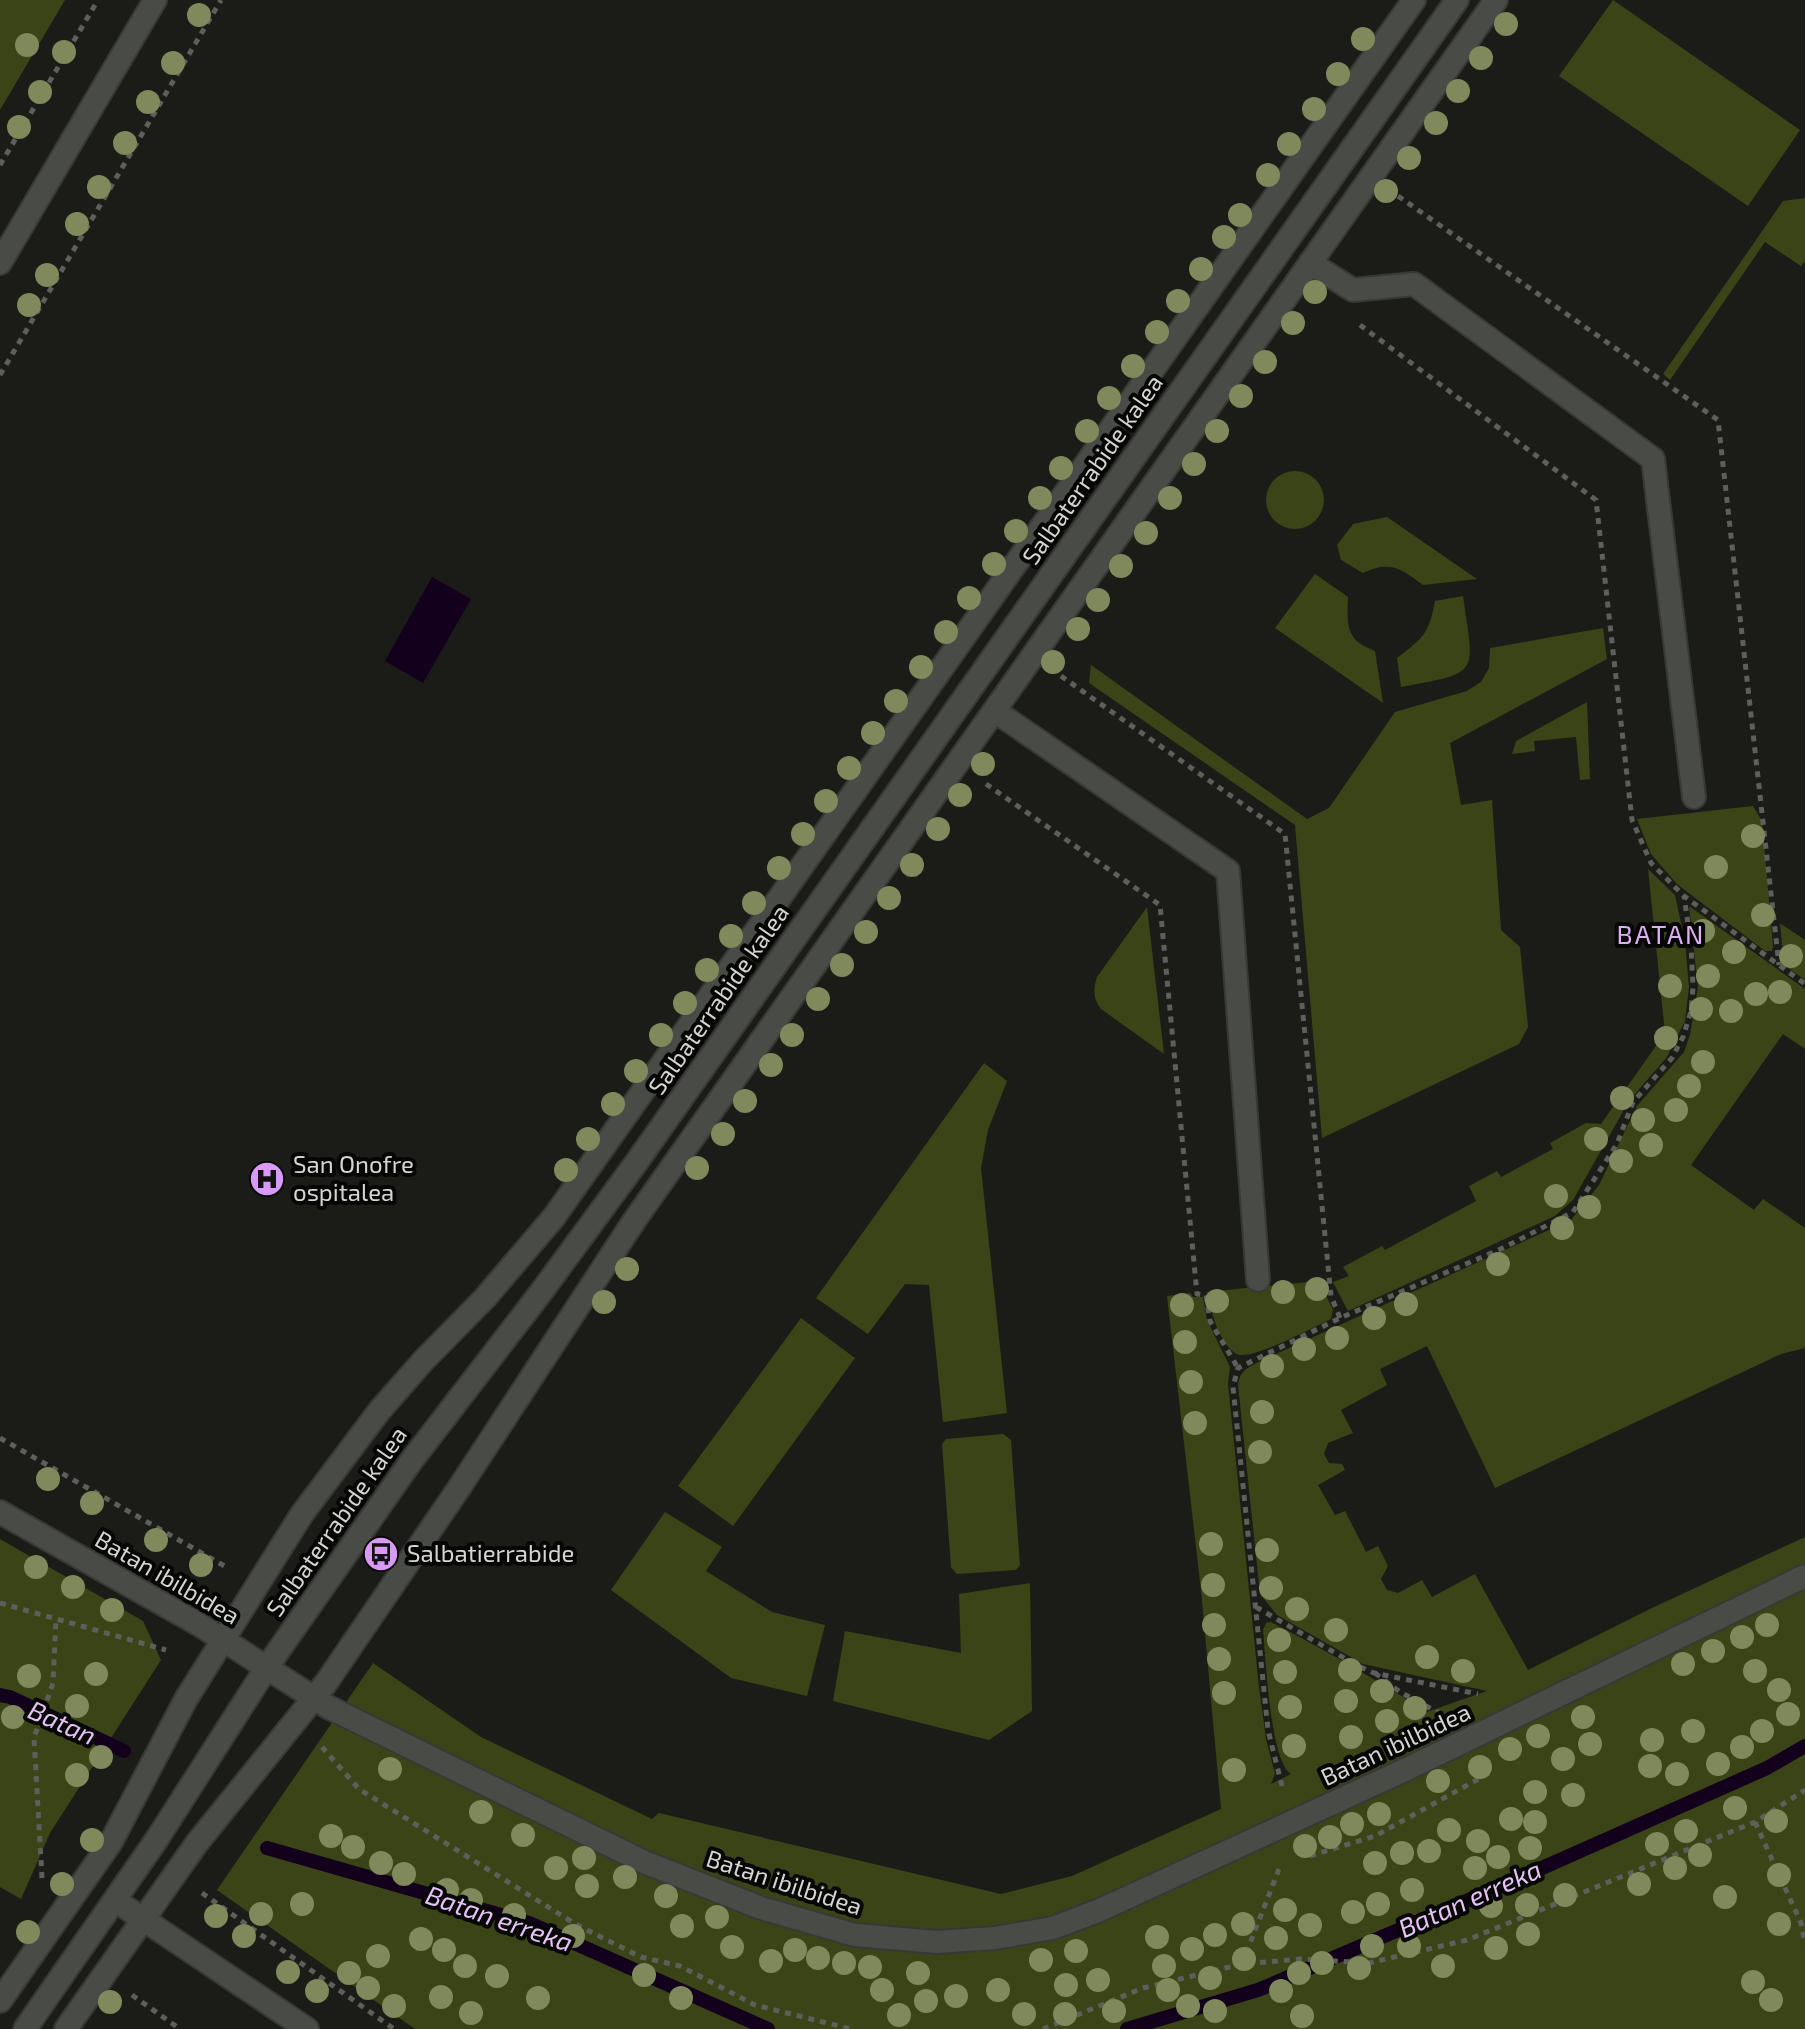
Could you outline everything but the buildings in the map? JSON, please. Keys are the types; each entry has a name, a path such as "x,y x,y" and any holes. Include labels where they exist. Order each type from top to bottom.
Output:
{"street":[{"path":"0,263 155,0"},
{"name":"Salbaterrabide kalea","path":"0,2001 111,1842 186,1699 302,1514 354,1442 554,1217 1414,0"},
{"name":"Salbaterrabide kalea","path":"25,2029 116,1901 267,1667 412,1460 636,1163 1457,0"},
{"path":"66,2029 197,1843 315,1698 459,1488 634,1221 1496,0"},
{"path":"1310,263 1353,290 1414,284 1653,459 1694,797"},
{"path":"995,711 1228,871 1258,1280"},
{"name":"Batan ibilbidea","path":"0,1512 222,1639 328,1707 644,1862 761,1908 855,1935 937,1942 995,1938 1053,1928 1100,1910 1407,1769 1805,1576"},
{"path":"116,1901 307,2029"}],"path":[{"path":"0,165 98,0"},
{"path":"0,375 221,0"},
{"path":"1359,324 1596,500 1632,820 1651,863 1684,896 1805,984"},
{"path":"1070,663 985,784 1160,905 1197,1294 1206,1295 1210,1321 1238,1368 1233,1387 1268,1730 1282,1786"},
{"path":"1238,1368 1340,1318 1501,1249 1573,1212 1617,1144 1633,1102 1672,1058 1683,1037 1691,1011 1693,987 1684,896"},
{"path":"0,1438 233,1571"},
{"path":"0,1603 168,1651"},
{"path":"1256,1607 1444,1716 1431,1722"},
{"path":"42,1890 34,1738 53,1683 56,1619"},
{"path":"1374,1673 1487,1697 1473,1703"},
{"path":"314,1737 359,1789 577,1925 641,1957 680,1966 755,2005 837,2028 851,2029"},
{"path":"1269,1792 1296,1780"},
{"path":"1043,2029 1143,1988 1242,1964 1300,1959 1369,1963 1467,1940 1755,1822 1805,1790"},
{"path":"1755,1822 1801,1923 1805,1944"},
{"path":"1242,1964 1281,1864"},
{"path":"197,1889 394,2029"},
{"path":"124,1990 180,2029"}],"green space":[{"path":"0,0 65,0 0,110"},
{"path":"1613,0 1800,130 1748,206 1559,76"},
{"path":"1805,198 1805,261 1801,266 1765,242 1670,380 1663,374 1783,201"},
{"path":"1295,471 1316,479 1324,500 1316,521 1295,529 1274,521 1266,500 1274,479"},
{"path":"1387,517 1477,579 1423,585 1395,568 1381,567 1363,573 1341,560 1337,545 1353,524"},
{"path":"1315,574 1348,597 1348,616 1353,636 1375,651 1383,703 1275,628"},
{"path":"1463,596 1470,656 1466,666 1446,678 1401,687 1397,658 1424,634 1435,601"},
{"path":"1603,628 1607,659 1450,743 1461,805 1492,800 1501,930 1520,947 1528,1027 1519,1044 1322,1138 1295,825 1089,683 1091,665 1307,819 1329,808 1395,712 1467,691 1481,682 1489,668 1490,648"},
{"path":"1587,702 1590,779 1580,780 1576,737 1534,741 1535,751 1512,754 1516,741"},
{"path":"1753,806 1762,821 1772,951 1765,951 1677,884 1651,854 1637,819"},
{"path":"1648,869 1675,895 1685,942 1689,987 1685,1021 1667,1057 1629,1101 1573,1200 1555,1216 1348,1311 1333,1282 1349,1276 1343,1267 1382,1246 1385,1250 1476,1201 1469,1186 1497,1171 1501,1177 1553,1149 1550,1143 1586,1123 1601,1124 1665,1033"},
{"path":"1689,906 1805,989 1805,1049 1783,1034 1691,1165 1754,1210 1763,1199 1805,1228 1805,1348 1781,1354 1495,1488 1427,1346 1380,1369 1387,1385 1341,1410 1353,1433 1328,1443 1324,1454 1329,1463 1342,1464 1345,1470 1318,1485 1335,1515 1345,1511 1366,1552 1378,1546 1388,1566 1381,1579 1387,1590 1398,1593 1422,1580 1432,1597 1475,1574 1528,1670 1805,1537 1805,2029 415,2029 217,1890 373,1663 481,1737 652,1819 659,1813 1001,1894 1072,1876 1221,1809 1201,1590 1167,1296 1190,1293 1193,1297 1203,1297 1207,1320 1230,1367 1228,1384 1259,1687 1266,1739 1275,1774 1271,1784 1291,1774 1278,1750 1274,1730 1263,1630 1266,1623 1271,1622 1365,1674 1419,1707 1421,1714 1487,1691 1363,1664 1277,1615 1260,1594 1239,1379 1244,1371 1257,1363 1571,1220 1599,1185 1637,1106 1684,1052 1698,987"},
{"path":"1147,907 1164,1054 1101,1009 1094,994 1097,977"},
{"path":"1780,923 1805,940 1805,980 1784,965"},
{"path":"984,1063 1007,1081 988,1130 981,1168 1007,1413 943,1422 929,1285 905,1284 868,1334 816,1298"},
{"path":"1319,1281 1333,1310 1331,1319 1268,1348 1244,1355 1231,1350 1221,1335 1207,1292"},
{"path":"801,1318 855,1358 733,1526 678,1486"},
{"path":"1003,1434 1011,1440 1020,1565 1016,1570 957,1574 951,1567 942,1444 946,1439"},
{"path":"665,1512 722,1547 706,1571 772,1612 825,1625 807,1696 731,1678 611,1590"},
{"path":"0,1539 143,1621 161,1660 50,1833 21,1899 0,1887"},
{"path":"1030,1583 1032,1711 989,1740 833,1701 845,1631 961,1653 959,1594"}],"shaded area":[{"path":"432,577 471,599 423,683 385,661"}],"waterway":[{"name":"Batan","path":"0,1695 124,1751"},
{"name":"Batan erreka","path":"1127,2029 1258,1990 1767,1768 1805,1746"},
{"name":"Batan erreka","path":"267,1848 529,1923 768,2029"}],"place":[{"name":"San Onofre ospitalea","path":"267,1179"},
{"name":"Salbatierrabide","path":"381,1554"}],"district":[{"name":"BATAN","path":"1661,935"}]}
